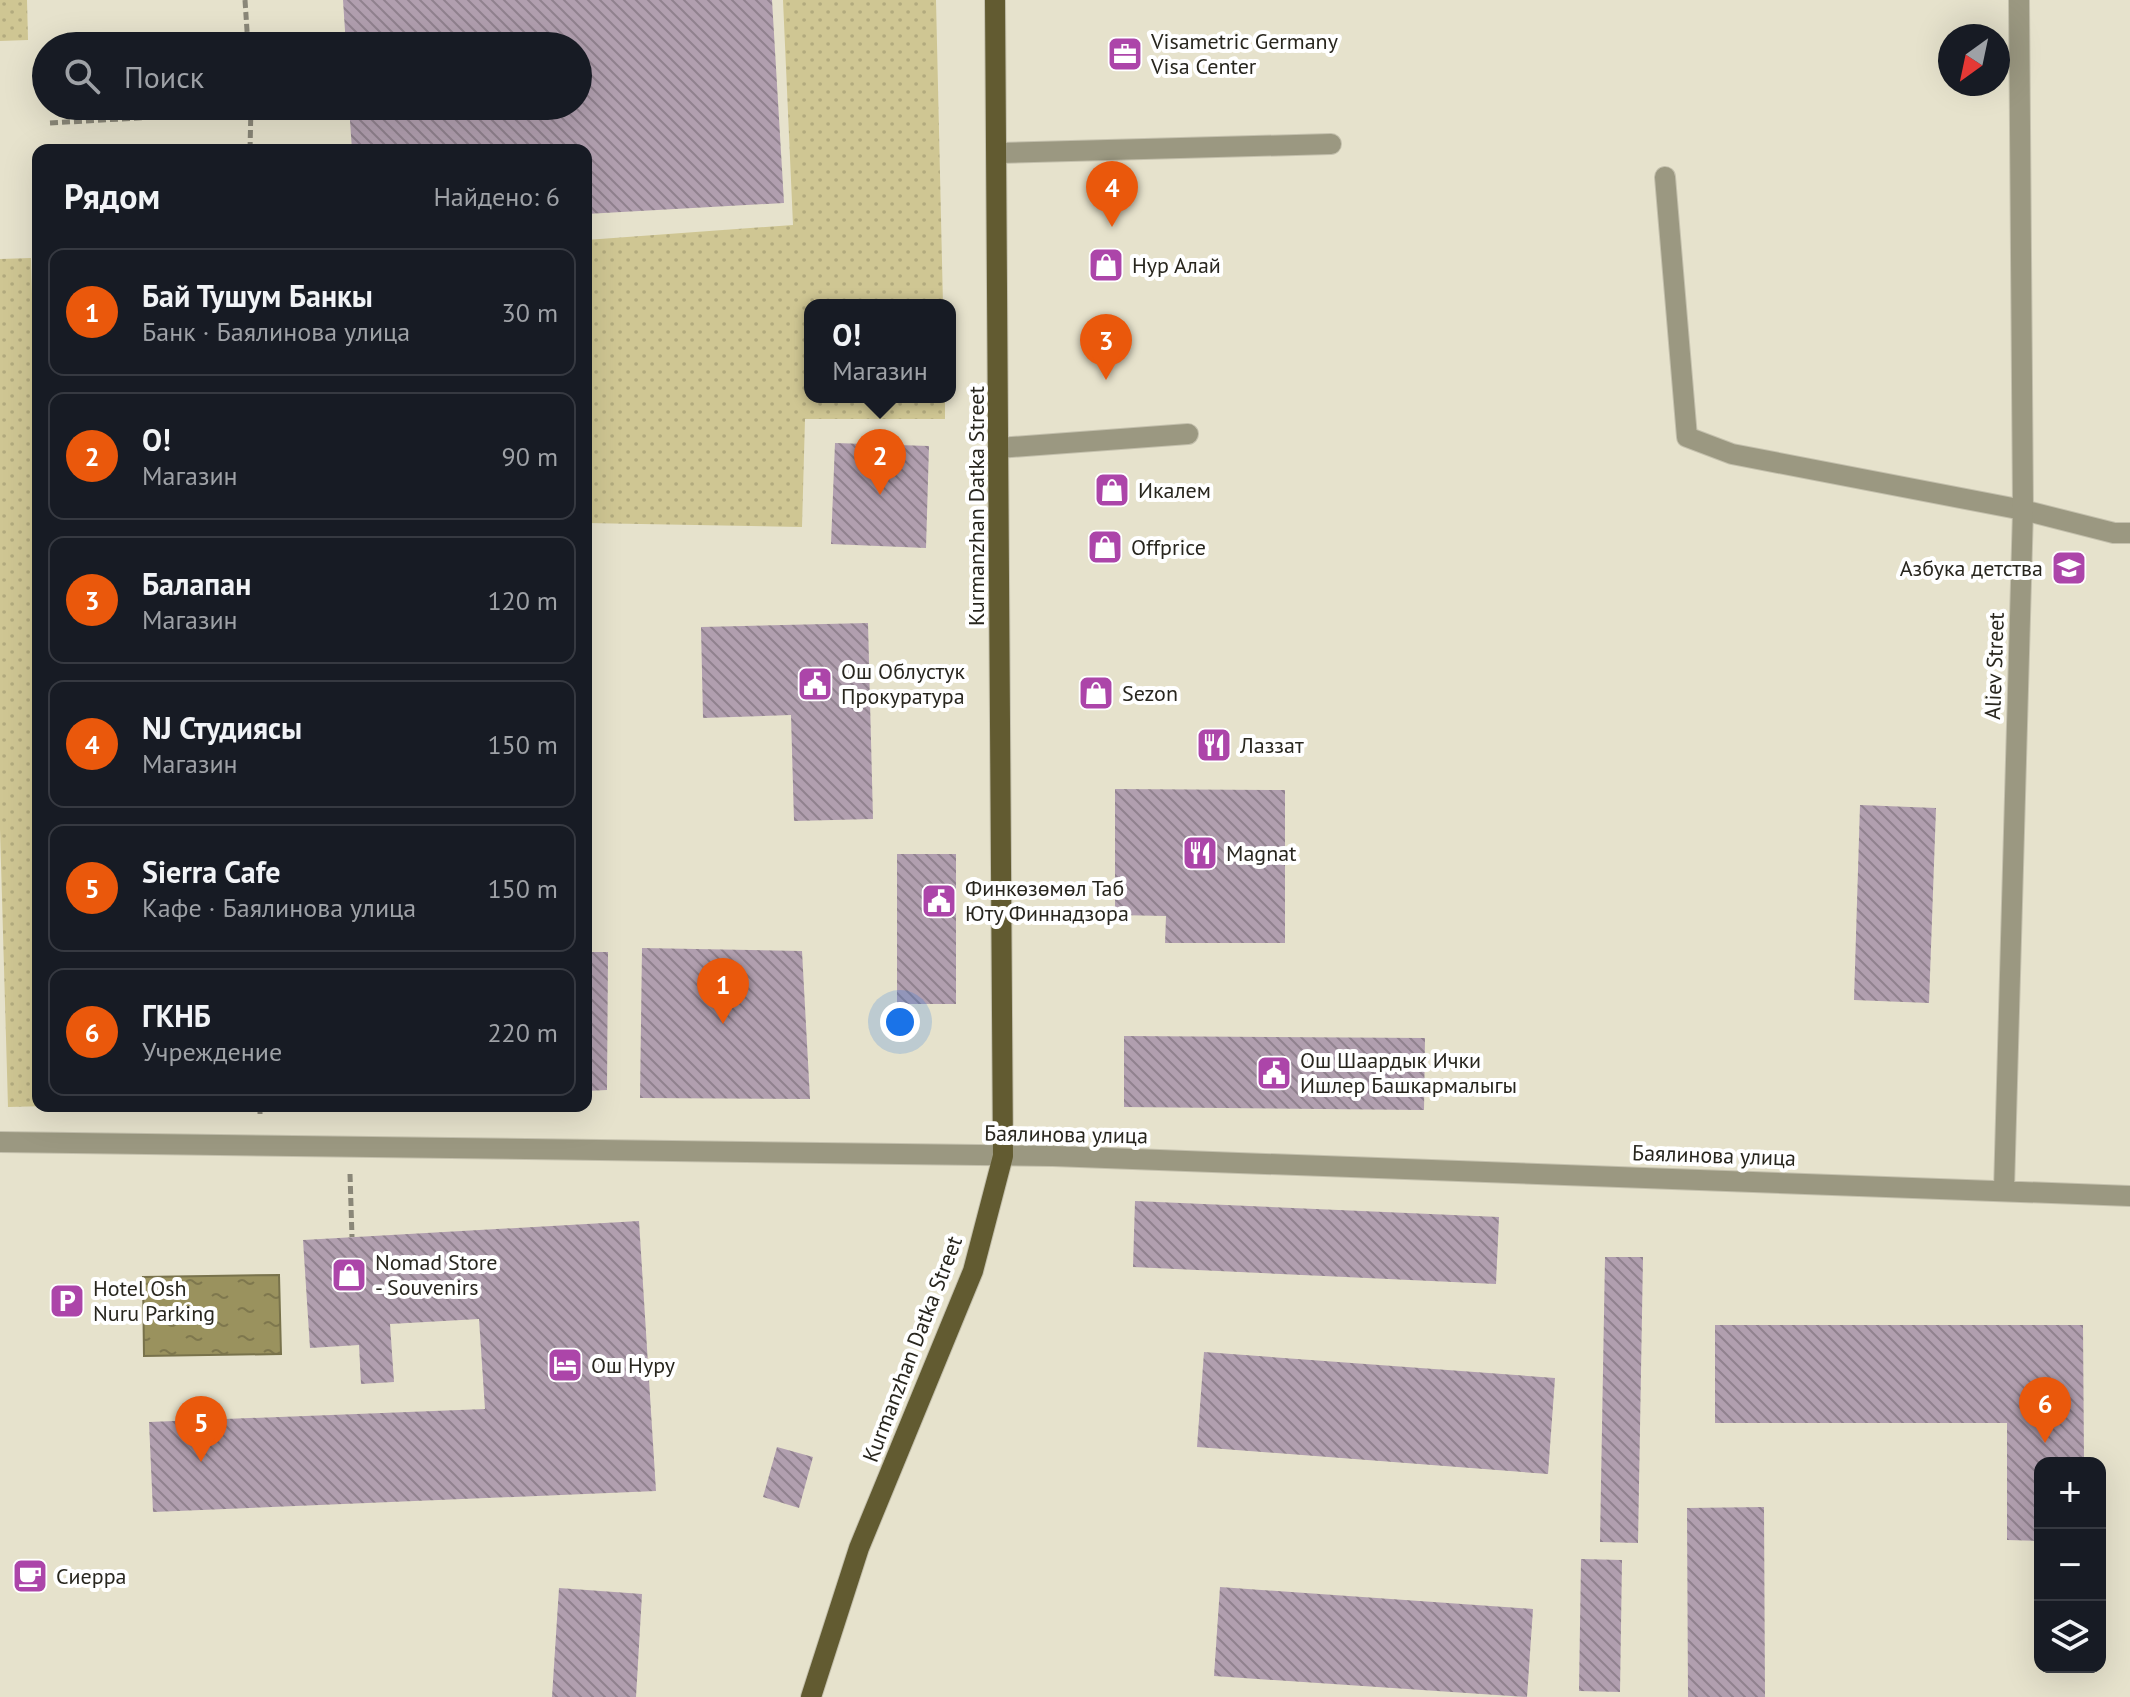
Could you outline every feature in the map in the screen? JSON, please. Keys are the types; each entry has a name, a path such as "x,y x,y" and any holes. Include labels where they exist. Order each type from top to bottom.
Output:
{"main road":[{"name":"Kurmanzhan Datka Street","path":"811,1697 859,1548 973,1271 1003,1156 995,0"}],"street":[{"name":"Aliev Street","path":"2004,1190 2023,510 2019,0"},
{"path":"998,153 1331,144"},
{"path":"1665,177 1687,437 1732,454 2023,510 2114,533 2130,533"},
{"path":"999,448 1188,434"},
{"name":"Баялинова улица","path":"0,1142 1003,1156 2130,1196"}],"path":[{"path":"245,0 247,32"},
{"path":"50,123 93,120"},
{"path":"250,144 251,120"},
{"path":"349,1148 352,1237"}],"shaded area":[{"path":"0,0 27,0 28,40 0,41"},
{"path":"783,0 936,0 943,299 804,299 804,403 945,403 945,419 805,419 802,527 592,523 592,240 793,225"},
{"path":"31,258 32,294 32,1106 8,1107 0,829 0,259"}],"water":[{"path":"279,1275 281,1354 144,1356 143,1277"}],"building":[{"path":"343,0 772,0 784,203 592,214 592,144 352,144 350,120 592,120 592,32 345,32"},
{"path":"835,443 929,446 926,548 831,544"},
{"path":"868,623 873,819 794,821 791,715 703,718 701,627"},
{"name":"Magnat","path":"1115,789 1285,790 1285,943 1165,943 1166,916 1115,915"},
{"path":"1860,805 1936,808 1929,1003 1854,1000"},
{"path":"897,854 956,854 956,1004 897,1004"},
{"path":"642,948 802,951 810,1099 640,1098"},
{"path":"592,952 608,952 607,1090 592,1091"},
{"name":"Ош Шаардык Ички Ишлер Башкармалыгы","path":"1124,1036 1425,1038 1424,1110 1124,1107"},
{"path":"1135,1201 1499,1217 1496,1284 1133,1267"},
{"name":"Ош Нуру","path":"639,1221 656,1491 153,1512 149,1422 485,1409 479,1319 390,1324 394,1382 361,1384 359,1345 310,1348 303,1240"},
{"path":"1605,1257 1643,1257 1638,1543 1600,1542"},
{"path":"1715,1325 2083,1325 2084,1457 2034,1457 2034,1541 2007,1540 2007,1423 1715,1423"},
{"path":"1204,1352 1555,1378 1548,1474 1197,1447"},
{"path":"777,1447 813,1457 799,1508 763,1497"},
{"path":"1764,1507 1765,1697 1688,1697 1687,1508"},
{"path":"1581,1559 1622,1560 1620,1692 1579,1691"},
{"path":"1220,1587 1533,1609 1527,1697 1214,1676"},
{"path":"559,1588 642,1594 636,1697 552,1697"}],"place":[{"name":"Visametric Germany Visa Center","path":"1125,54"},
{"name":"NJ Студиясы","path":"1112,227"},
{"name":"Нур Алай","path":"1106,265"},
{"name":"Балапан","path":"1106,380"},
{"name":"Икалем","path":"1112,490"},
{"name":"О!","path":"880,495"},
{"name":"Offprice","path":"1105,547"},
{"name":"Азбука детства","path":"2069,568"},
{"name":"Ош Облустук Прокуратура","path":"815,684"},
{"name":"Sezon","path":"1096,693"},
{"name":"Лаззат","path":"1214,745"},
{"name":"Magnat","path":"1200,853"},
{"name":"Финкөзөмөл Таб Юту Финнадзора","path":"939,901"},
{"name":"Бай Тушум Банкы","path":"723,1024"},
{"name":"Ош Шаардык Ички Ишлер Башкармалыгы","path":"1274,1073"},
{"name":"Nomad Store - Souvenirs","path":"349,1275"},
{"name":"Hotel Osh Nuru Parking","path":"67,1301"},
{"name":"Ош Нуру","path":"565,1365"},
{"name":"ГКНБ","path":"2045,1443"},
{"name":"Sierra Cafe","path":"201,1462"},
{"name":"Сиерра","path":"30,1576"}]}
